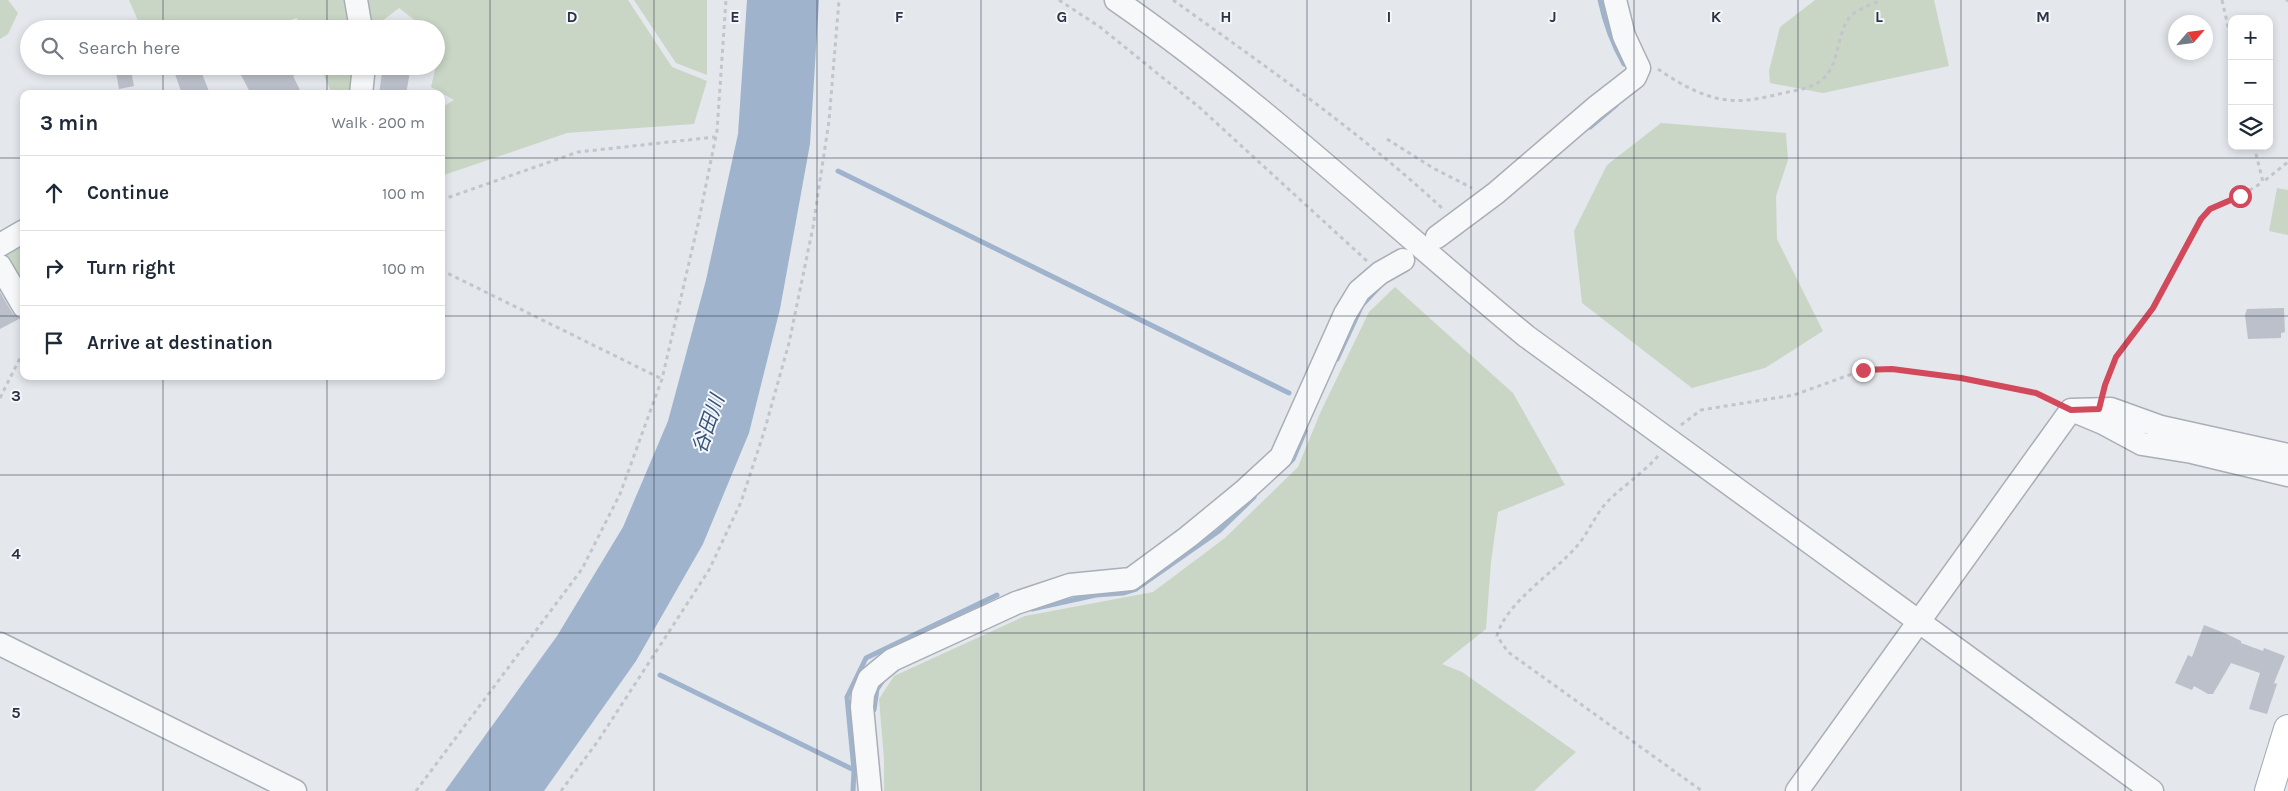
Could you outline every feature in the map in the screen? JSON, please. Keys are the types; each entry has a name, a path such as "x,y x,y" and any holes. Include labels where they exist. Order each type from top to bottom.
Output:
{"main road":[{"path":"2269,791 2288,729"}],"street":[{"path":"356,0 359,20"},
{"path":"1116,0 1297,140 1447,271 1526,336 2152,791"},
{"path":"1437,237 1485,202 1595,108 1635,77 1639,68 1624,36 1615,0"},
{"path":"361,90 363,75"},
{"path":"0,244 20,233"},
{"path":"870,791 862,707 863,694 869,679 892,660 1016,603 1070,585 1132,579 1188,537 1244,491 1280,457 1345,314 1359,291 1380,273 1403,260"},
{"path":"0,266 20,300"},
{"path":"2071,410 2110,409 2162,427 2288,455"},
{"path":"2071,410 2103,423 2142,444 2192,452 2288,475"},
{"path":"1797,791 2071,410"},
{"path":"0,644 295,791"}],"path":[{"path":"416,791 582,569 620,494 662,379 698,224 715,137 726,0"},
{"path":"561,791 598,741 709,570 741,502 764,432 789,343 813,227 829,120 839,0"},
{"path":"1059,0 1100,27 1199,107 1265,165 1380,273"},
{"path":"1173,0 1349,129 1412,180 1457,222"},
{"path":"1639,68 1654,66 1685,86 1707,96 1728,100 1746,100 1815,85 1828,74 1834,64 1847,21 1853,14 1881,0"},
{"path":"2222,0 2228,26"},
{"path":"445,199 578,152 715,137"},
{"path":"1387,139 1433,168 1469,186 1485,202"},
{"path":"2255,150 2263,182"},
{"path":"2099,409 2105,385 2116,357 2153,308 2201,219 2210,209 2240,196 2263,182 2288,162"},
{"path":"445,272 662,379"},
{"path":"0,398 20,358"},
{"path":"1702,791 1508,652 1497,636 1500,626 1509,611 1578,545 1592,521 1607,502 1653,461 1676,429 1701,410 1794,395 1863,370 1892,369 1961,378 2036,393 2071,410"}],"green space":[{"path":"0,0 8,0 18,13 8,34 0,39"},
{"path":"129,0 346,0 351,20 298,20 297,18 290,20 138,20"},
{"path":"366,0 628,0 672,67 707,81 694,124 567,133 445,175 445,106 454,100 445,95 445,90 436,90 431,87 434,75 445,75 445,20 414,20 399,8 384,20 370,20"},
{"path":"634,0 707,0 707,75 676,63"},
{"path":"1815,0 1934,0 1949,66 1823,93 1770,83 1769,71 1780,27"},
{"path":"324,75 354,75 352,90 330,90"},
{"path":"1661,123 1786,133 1788,160 1776,196 1777,239 1823,331 1765,368 1692,388 1582,303 1574,231 1607,165"},
{"path":"2277,188 2288,190 2288,235 2269,231"},
{"path":"20,243 20,285 4,252"},
{"path":"1395,287 1513,393 1565,485 1498,512 1491,562 1486,629 1442,664 1462,672 1576,752 1534,791 884,791 884,759 879,699 894,676 1025,616 1153,592 1225,538 1298,467 1321,411 1369,312"}],"water":[{"name":"谷田川","path":"747,0 819,0 810,144 780,309 749,433 703,544 636,661 544,791 445,791 557,636 623,527 668,421 706,280 738,134"}],"building":[{"path":"117,75 132,75 134,86 119,89"},
{"path":"175,75 203,75 208,90 181,90"},
{"path":"241,75 295,75 293,76 300,90 249,90"},
{"path":"382,75 409,75 407,90 380,90"},
{"path":"0,292 13,314 19,319 0,329"},
{"path":"2284,308 2285,332 2281,333 2281,338 2248,339 2245,315 2247,309"},
{"path":"2204,625 2227,634 2241,641 2241,643 2263,651 2264,648 2285,656 2274,683 2277,684 2267,714 2249,709 2260,673 2231,663 2213,694 2208,694 2194,686 2192,690 2175,683 2188,655 2192,657"}],"waterway":[{"path":"1600,0 1609,33 1624,64"},
{"path":"1590,127 1616,105"},
{"path":"838,171 1289,393"},
{"path":"1337,359 1362,305 1379,287"},
{"path":"1287,465 1293,459 1305,431"},
{"path":"1032,609 1096,595 1123,593 1136,589 1219,531 1254,497"},
{"path":"853,791 854,770 847,697 866,658 997,595"},
{"path":"660,675 854,770"},
{"path":"874,710 877,689 883,680"}],"route":[{"path":"1863,370 1892,369 1961,378 2036,393 2071,410 2099,409 2105,385 2116,357 2153,308 2201,219 2210,209 2240,196"}]}
